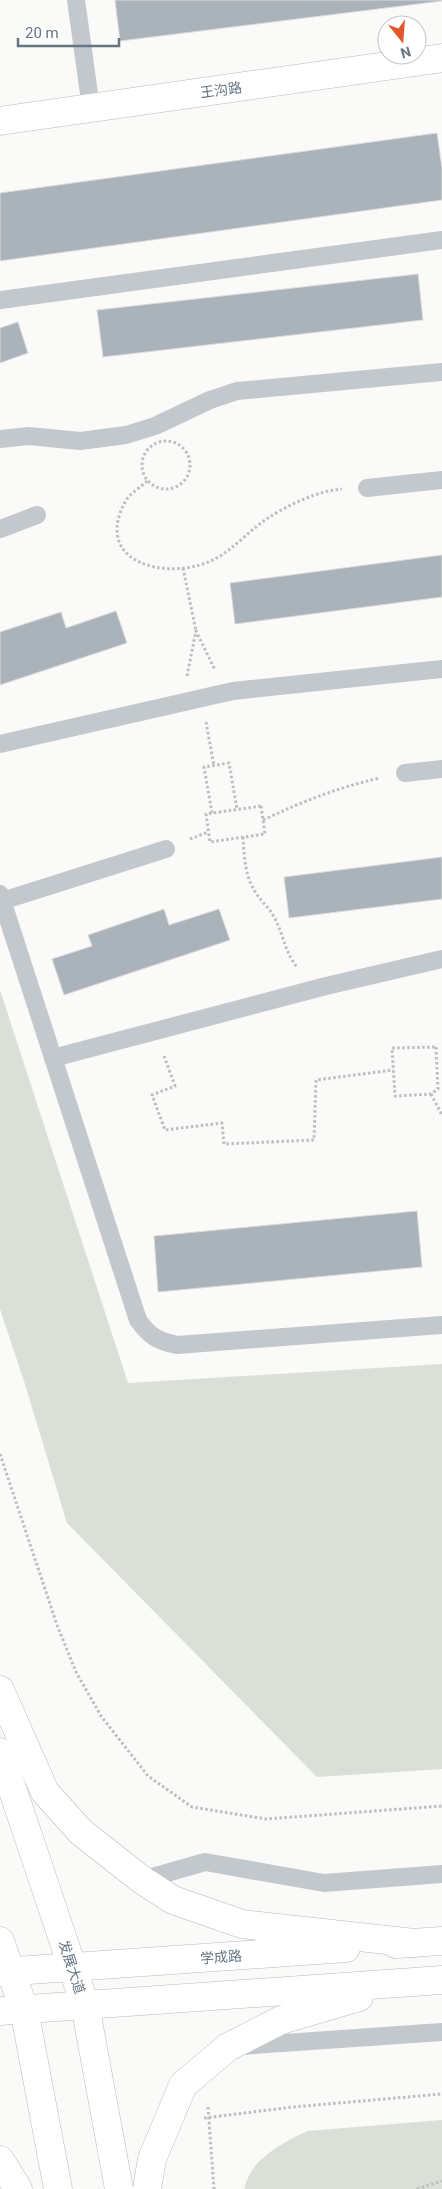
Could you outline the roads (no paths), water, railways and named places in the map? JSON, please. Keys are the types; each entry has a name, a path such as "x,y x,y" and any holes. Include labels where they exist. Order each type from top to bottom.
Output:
{"main road":[{"name":"王沟路","path":"0,121 442,58"},
{"path":"0,1690 44,1792 81,1832 142,1880 173,1900 242,1924 414,1943"},
{"name":"发展大道","path":"0,1752 85,2005 119,2189"},
{"path":"0,1941 12,2010 58,2189"},
{"name":"学成路","path":"5,1971 442,1941"},
{"path":"12,2010 442,1980"},
{"path":"147,2189 152,2159 182,2085 228,2047 280,2020 410,1983"},
{"path":"0,2160 18,2189"}],"lane":[{"path":"76,0 91,108"},
{"path":"0,300 442,240"},
{"path":"0,439 29,436 80,441 126,435 155,426 210,400 237,391 442,372"},
{"path":"367,488 442,480"},
{"path":"0,529 38,514"},
{"path":"0,744 226,693 442,669"},
{"path":"405,773 442,769"},
{"path":"166,849 1,897 138,1320 147,1333 160,1341 176,1345 442,1325"},
{"path":"53,1058 326,986 442,959"},
{"path":"142,1880 205,1862 324,1882 442,1874"},
{"path":"228,2047 442,2032"}]}
